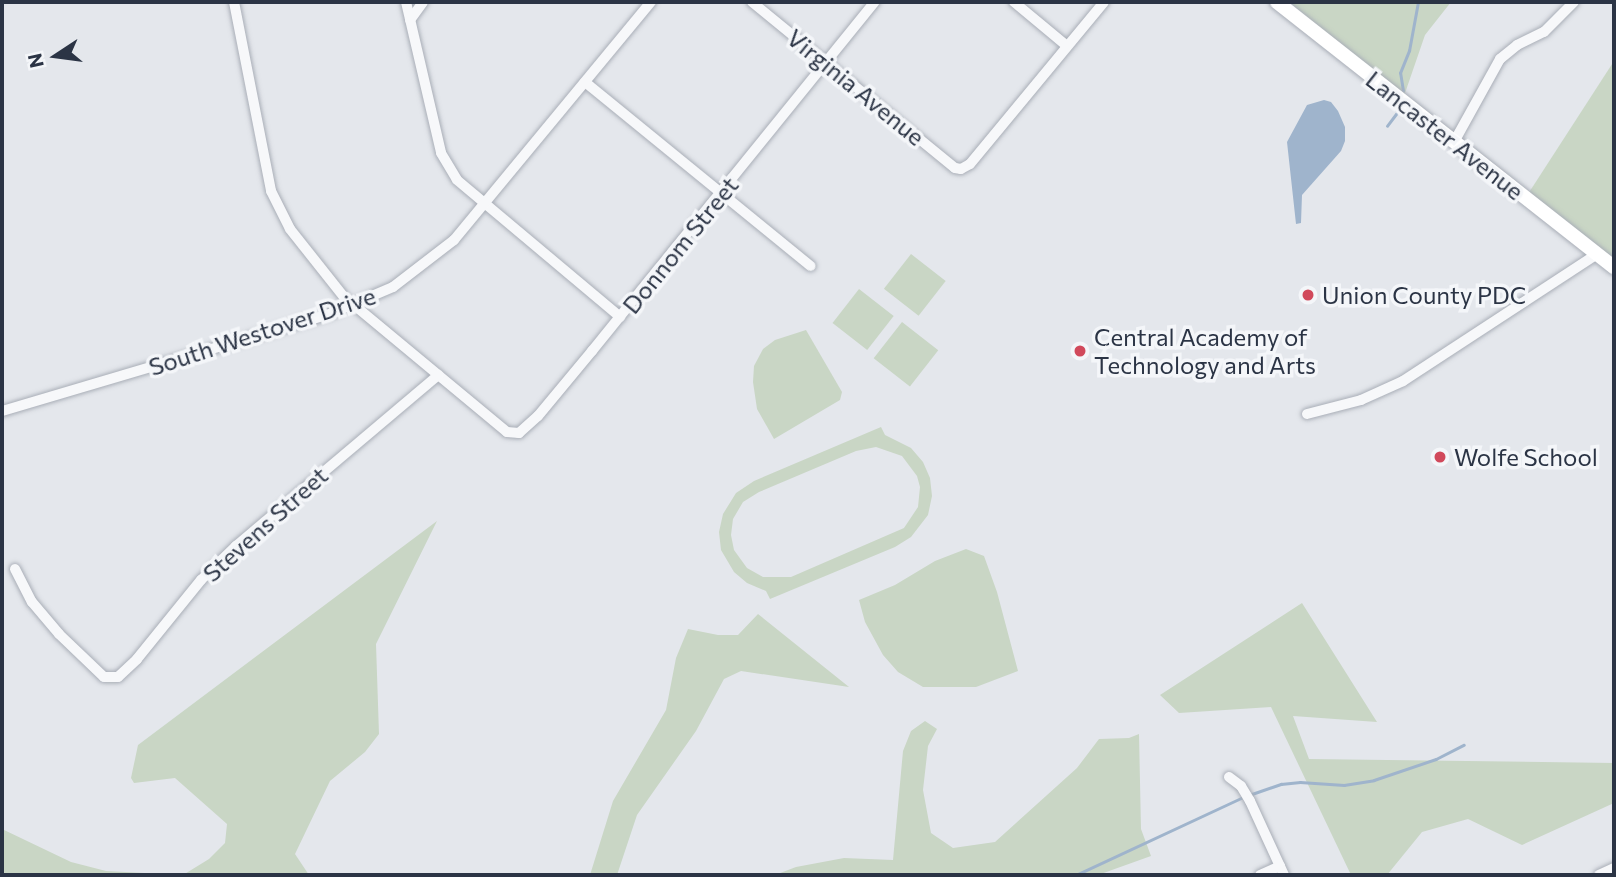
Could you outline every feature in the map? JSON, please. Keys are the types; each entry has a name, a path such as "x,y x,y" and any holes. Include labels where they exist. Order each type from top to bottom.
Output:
{"main road":[{"name":"Lancaster Avenue","path":"1277,2 1614,267"}],"street":[{"path":"233,2 271,191 290,229 353,306 438,375"},
{"path":"406,2 441,153 457,180 620,317"},
{"path":"410,20 423,2"},
{"name":"South Westover Drive","path":"2,411 353,306 393,287 454,240 651,2"},
{"name":"Virginia Avenue","path":"752,2 955,168 961,169 970,164 1067,46"},
{"name":"Donnom Street","path":"438,375 507,432 519,433 538,416 876,2"},
{"path":"1014,2 1067,46 1104,2"},
{"path":"1454,142 1500,59 1517,46 1544,32 1574,2"},
{"path":"585,82 811,266"},
{"path":"1307,414 1362,400 1403,381 1597,254"},
{"name":"Stevens Street","path":"15,569 32,602 104,677 117,677 144,651 201,580 236,546 438,375"},
{"path":"1229,777 1241,786 1250,801 1282,871 1260,875"},
{"path":"1599,875 1614,868"}],"green space":[{"path":"1289,2 1451,2 1425,35 1404,96"},
{"path":"1614,61 1614,262 1528,194"},
{"path":"911,254 946,281 919,316 884,289"},
{"path":"859,289 894,316 867,350 833,323"},
{"path":"902,322 938,350 910,387 874,358"},
{"path":"806,330 842,392 840,400 774,439 757,409 753,382 754,366 763,349 775,340"},
{"path":"881,427 885,435 911,448 923,462 930,478 932,496 928,515 911,537 895,547 770,599 766,591 747,583 734,572 721,550 719,532 723,514 736,493 754,481","holes":["876,447 902,456 917,476 920,487 918,507 904,528 791,577 763,577 747,568 734,550 731,535 733,519 743,502 759,492 856,451"]},
{"path":"437,521 376,644 379,734 365,752 330,781 295,854 309,875 183,875 209,859 225,843 227,824 175,778 134,783 131,778 138,745"},
{"path":"966,549 984,556 997,592 1018,671 976,687 923,687 898,672 883,655 865,622 859,600 895,585 935,561"},
{"path":"1302,603 1377,722 1293,716 1309,759 1614,763 1614,803 1522,845 1468,819 1422,832 1387,875 1351,875 1271,707 1179,713 1160,695"},
{"path":"758,614 849,687 741,671 724,679 696,731 637,815 617,875 590,875 613,801 666,710 676,658 688,629 718,635 738,635"},
{"path":"925,721 937,729 928,746 923,790 931,833 953,848 995,842 1077,768 1099,739 1129,738 1139,734 1141,829 1151,856 1098,875 775,875 796,867 844,858 893,860 903,751 911,731"},
{"path":"2,829 71,862 106,871 183,875 2,875"}],"water":[{"path":"1324,100 1331,102 1338,111 1345,127 1345,141 1341,151 1302,195 1301,223 1296,224 1287,142 1307,105"}],"waterway":[{"path":"1403,91 1400,73 1409,51 1418,2"},
{"path":"1387,126 1396,114"},
{"path":"1249,795 1281,784 1300,782 1344,785 1374,780 1436,759 1464,745"},
{"path":"1076,875 1243,797"}],"place":[{"name":"Union County PDC","path":"1308,295"},
{"name":"Central Academy of Technology and Arts","path":"1080,351"},
{"name":"Wolfe School","path":"1440,457"}]}
